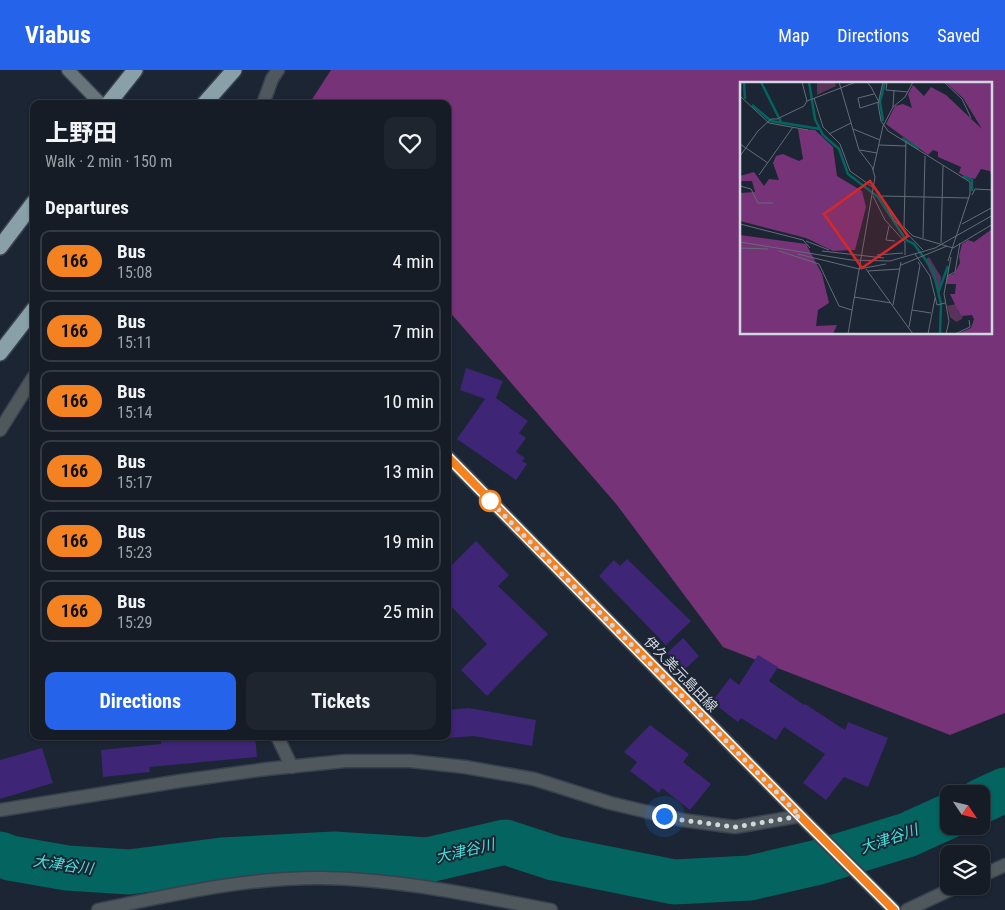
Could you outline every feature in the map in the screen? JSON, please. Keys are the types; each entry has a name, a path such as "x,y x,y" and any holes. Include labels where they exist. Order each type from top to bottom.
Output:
{"highway":[{"path":"111,100 135,70"},
{"path":"208,100 234,70"},
{"path":"0,247 30,207"},
{"path":"0,353 30,314"}],"main road":[{"path":"68,70 97,100"},
{"name":"伊久美元島田線","path":"451,460 893,909"}],"street":[{"path":"264,100 272,78 278,70"},
{"path":"0,430 30,382"},
{"path":"280,740 292,767"},
{"path":"0,810 180,780 345,761 410,761 465,767 534,779 610,803 682,820 735,827 804,820"},
{"path":"990,872 1005,865"},
{"path":"98,910 231,884 321,878 372,881 454,892 551,910"},
{"path":"907,910 940,894"}],"shaded area":[{"path":"331,70 1005,70 1005,713 950,735 723,647 617,505 451,313 451,100 312,100"}],"building":[{"path":"466,368 503,381 496,398 528,421 519,433 526,438 516,452 525,458 522,461 527,464 516,480 457,439 485,399 460,390"},
{"path":"476,541 509,575 498,586 548,634 487,696 461,670 487,644 451,606 451,566"},
{"path":"627,559 691,621 666,645 599,576 614,560 620,566"},
{"path":"683,638 699,656 684,670 667,653"},
{"path":"758,655 778,667 769,681 804,705 845,730 848,722 888,738 868,787 844,777 826,800 803,783 825,754 784,727 776,740 741,718 738,722 712,702 730,678 739,685"},
{"path":"469,708 536,720 532,746 474,736 451,738 451,710"},
{"path":"650,725 689,754 683,762 711,784 690,810 662,788 659,793 630,771 637,762 624,752"},
{"path":"161,740 255,740 257,757 149,767 150,772 103,777 101,750 161,744"},
{"path":"42,748 53,783 0,799 0,760"}],"waterway":[{"name":"大津谷川","path":"990,797 1005,790"},
{"name":"大津谷川","path":"0,854 10,858 67,868 129,872 222,860 334,854 428,860 505,842 554,858 674,882 750,878 819,862 907,835 940,820"}],"bus line":[{"name":"166","path":"451,460 894,910"}],"route":[{"path":"490,501 488,499 800,816 735,827 664,816"}]}
